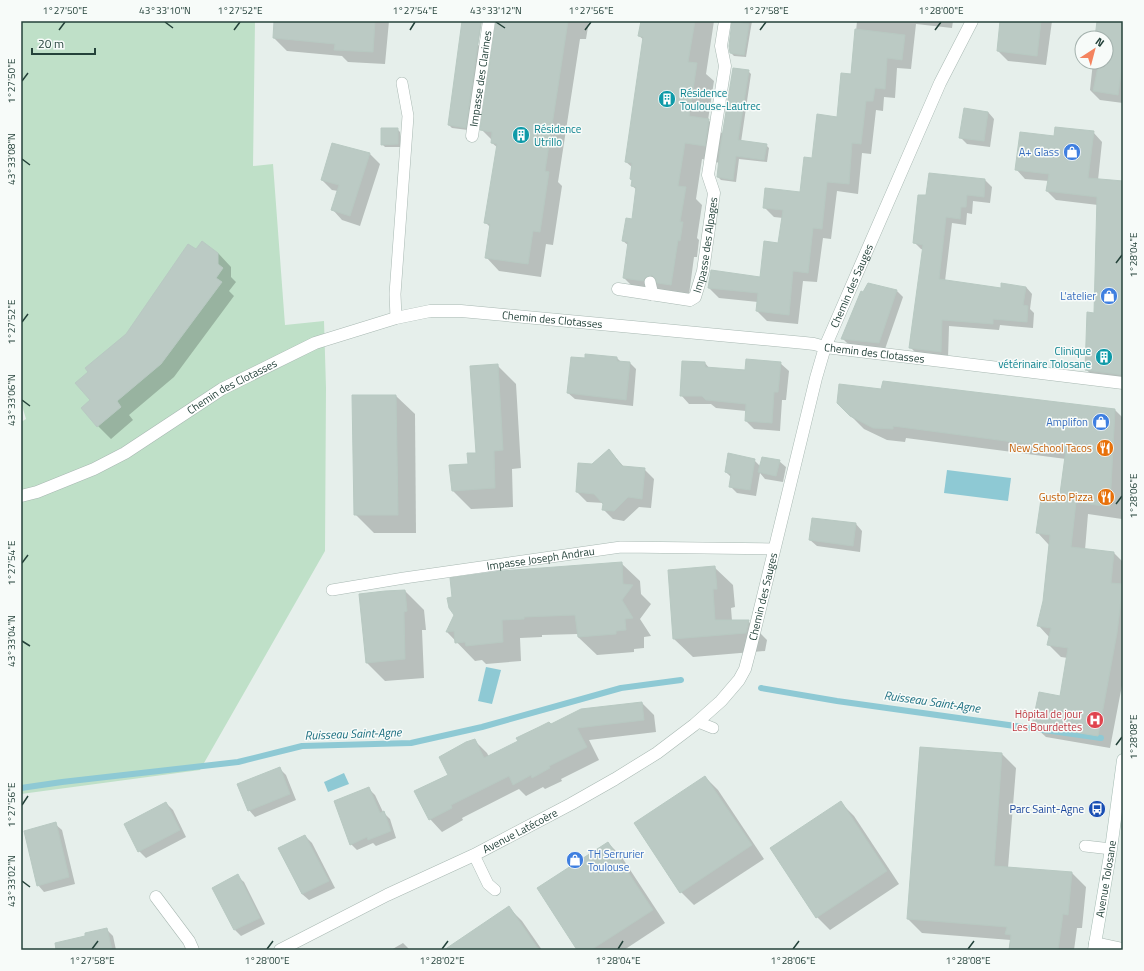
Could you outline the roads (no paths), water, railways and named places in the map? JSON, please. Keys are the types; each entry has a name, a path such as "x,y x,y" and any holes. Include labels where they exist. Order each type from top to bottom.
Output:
{"street":[{"name":"Impasse des Clarines","path":"472,136 489,21"},
{"name":"Impasse des Alpages","path":"618,289 690,300 695,297 703,271 714,192 708,175 725,66 721,46 725,21"},
{"name":"Chemin des Sauges","path":"739,680 745,669 750,650 816,378 825,347 940,83 972,21"},
{"name":"Chemin des Clotasses","path":"21,496 37,492 94,469 125,453 222,389 315,343 396,318 430,311 461,311 814,344 825,347 1123,383"},
{"name":"Avenue Latécoère","path":"280,950 387,895 474,855 615,779 657,753 698,722 721,701 739,680"},
{"name":"Avenue Tolosane","path":"1094,947 1111,849 1123,761"},
{"path":"156,897 189,941 193,950"},
{"path":"1094,947 1123,949"}],"lane":[{"path":"396,318 395,294 408,116 402,83"},
{"path":"650,282 653,295"},
{"name":"Impasse Joseph Andrau","path":"332,590 621,546 774,550"},
{"path":"698,722 714,728"},
{"path":"1085,846 1111,849"},
{"path":"474,855 488,884 495,890"}],"water":[{"path":"947,470 1011,478 1008,501 944,493"},
{"path":"486,667 501,670 492,704 478,701"},
{"path":"344,773 349,784 328,792 324,782"}],"waterway":[{"name":"Ruisseau Saint-Agne","path":"21,788 238,762 302,746 411,743 482,727 621,688 681,680"},
{"name":"Ruisseau Saint-Agne","path":"761,688 837,701 1101,738"}],"place":[{"name":"Résidence Toulouse-Lautrec","path":"667,99"},
{"name":"Résidence Utrillo","path":"521,135"},
{"name":"A+ Glass","path":"1072,152"},
{"name":"L'atelier","path":"1109,296"},
{"name":"Clinique vétérinaire Tolosane","path":"1104,357"},
{"name":"Amplifon","path":"1101,422"},
{"name":"New School Tacos","path":"1105,448"},
{"name":"Gusto Pizza","path":"1106,497"},
{"name":"Hôpital de jour Les Bourdettes","path":"1095,720"},
{"name":"Parc Saint-Agne","path":"1097,809"},
{"name":"TH Serrurier Toulouse","path":"575,860"}]}
